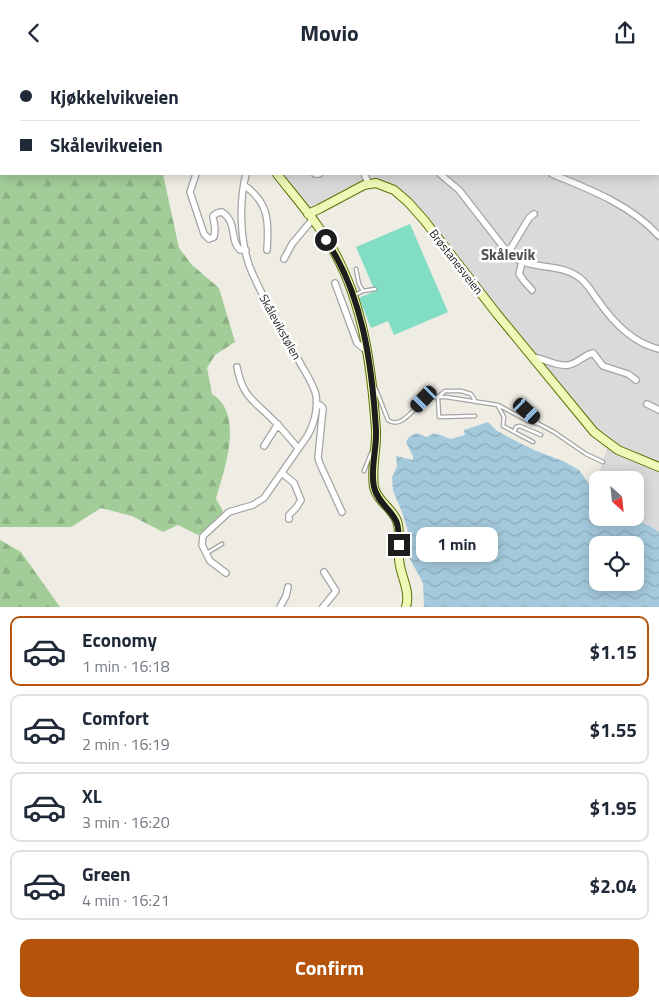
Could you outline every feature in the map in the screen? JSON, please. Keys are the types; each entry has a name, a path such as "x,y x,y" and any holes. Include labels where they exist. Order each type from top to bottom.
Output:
{"street":[{"name":"Skålevikstølen","path":"196,175 190,192 206,237 212,239 214,237 213,216 216,213 222,212 234,227 236,246 246,250"},
{"name":"Skålevikstølen","path":"206,554 201,542 203,536 210,529 232,510 253,505 264,499 314,425 317,404 313,386 260,292 248,263 242,213 246,175"},
{"path":"278,175 310,217 341,265 353,296 367,351 370,373 376,431 374,488 381,502 397,522 399,562 407,593 406,607"},
{"path":"284,259 310,217 319,209 358,187 369,184 364,175"},
{"path":"441,175 459,190 514,259 565,271 577,276 586,283 602,307 626,333 645,344 659,349"},
{"path":"554,175 606,197 626,209 659,236"},
{"name":"Brøstanesveien","path":"369,184 380,184 394,190 416,210 497,314 594,432 618,450 659,467"},
{"path":"244,185 263,204 267,224 267,250"},
{"path":"508,253 529,218 534,214"},
{"path":"654,230 659,225"},
{"path":"522,262 519,274 532,290"},
{"path":"335,283 356,343 367,351"},
{"path":"532,357 561,365 569,365 593,353 603,366 628,374 636,380"},
{"path":"237,367 238,375 248,397 278,424 298,448"},
{"name":"Skålevikstølen","path":"317,404 323,408 318,458 342,512"},
{"path":"646,404 659,410"},
{"path":"264,446 278,424"},
{"path":"282,474 294,483 300,497 299,504 289,515 289,519"},
{"path":"206,554 210,561 226,573"},
{"path":"323,607 336,591 324,572"},
{"path":"280,607 288,587"}],"lane":[{"path":"356,269 360,288 363,291"},
{"path":"353,296 363,291 375,289"},
{"path":"370,373 388,420 392,423 397,423 404,419 428,397 498,405 528,421 539,424 586,454 603,462"},
{"path":"438,397 445,391 461,391 471,393 476,402"},
{"path":"438,397 439,417 475,416"},
{"path":"518,403 539,424"},
{"path":"498,405 504,417 502,425 533,442"},
{"path":"514,432 516,427 520,426 541,435"},
{"path":"364,471 369,457 375,449"},
{"path":"206,554 222,544"}],"shaded area":[{"path":"278,175 659,175 659,532 644,523 644,471 600,471 608,444 408,202 376,183 308,214"}],"green space":[{"path":"0,175 163,175 179,248 192,265 219,288 235,342 215,355 207,368 212,394 222,403 228,415 230,428 227,458 216,499 224,513 198,535 178,525 163,532 132,516 101,508 71,527 0,527"},
{"path":"410,224 448,312 394,335 388,321 371,328 359,298 375,291 356,247"},
{"path":"0,540 21,552 60,607 0,607"}],"water":[{"path":"488,422 496,430 510,438 579,470 589,484 589,526 644,526 644,524 659,532 659,607 424,607 423,583 410,559 407,528 393,491 392,477 397,467 396,456 413,460 406,442 409,437 416,433 427,437 434,433 451,439 465,435 464,430"}],"district":[{"name":"Skålevik","path":"508,255"}],"route":[{"path":"326,240 341,265 357,305 363,330 370,370 376,431 374,488 381,502 397,522 399,545"}]}
